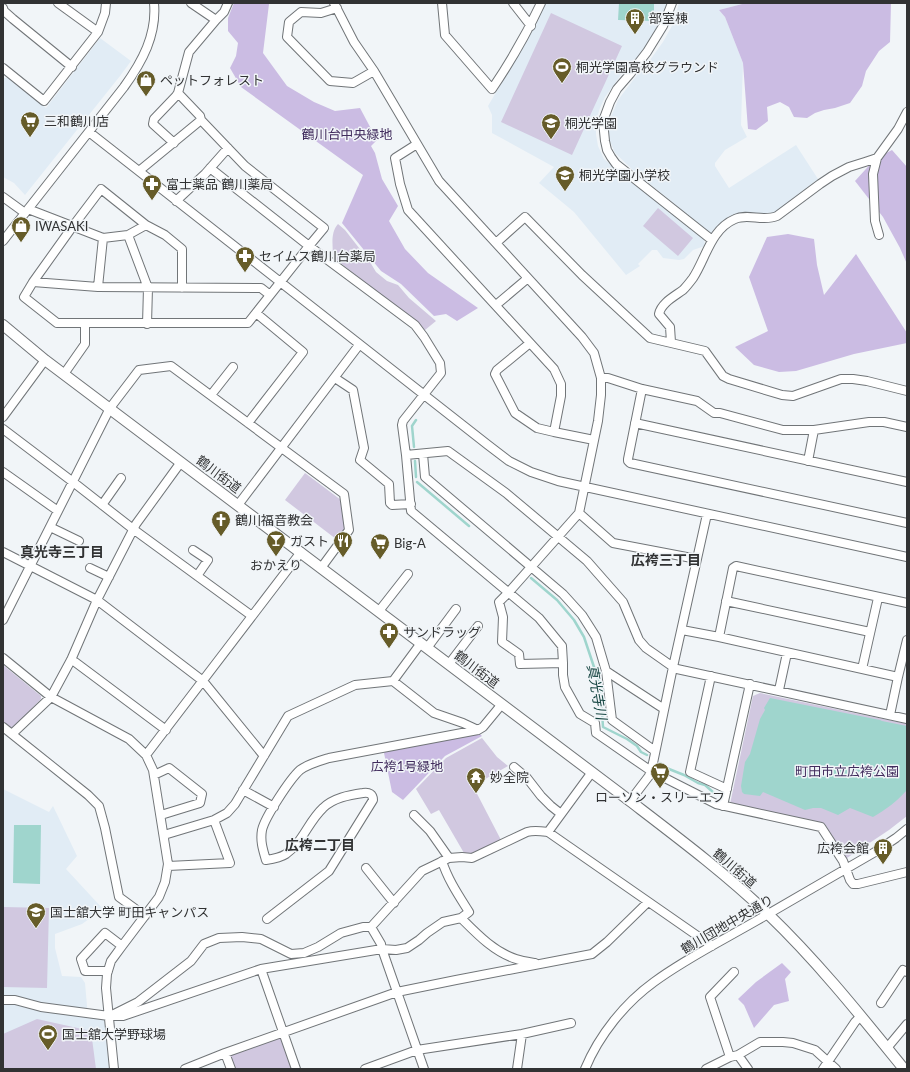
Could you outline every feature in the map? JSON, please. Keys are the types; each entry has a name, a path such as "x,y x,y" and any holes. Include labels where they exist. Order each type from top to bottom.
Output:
{"main road":[{"name":"鶴川街道","path":"3,325 45,360 592,772 714,866 768,914 808,956 861,1016 904,1069"}],"street":[{"path":"58,3 98,32"},
{"path":"4,71 44,101 98,32 105,12 106,3"},
{"path":"5,236 27,211 124,87 140,64 152,32 154,3"},
{"path":"191,3 216,20"},
{"path":"174,143 153,124 154,119 176,96 189,52 224,12 228,3"},
{"path":"442,3 445,36 492,89 509,64 531,26 541,3"},
{"path":"513,3 531,26"},
{"path":"672,3 663,26 642,58 617,89 610,102 603,121 605,141 611,157 616,164 712,240"},
{"path":"374,71 353,83 330,81 287,37 289,22 301,12 321,13 336,6 354,42 374,71 439,181 582,336 594,353 601,378 601,395 598,421 579,513 499,602 503,617 502,642 519,654 520,664 563,663"},
{"path":"3,8 4,11 13,19 72,66"},
{"path":"178,92 200,116 201,120 245,166 324,228 248,324 57,323 24,297 73,226 101,190 146,225 165,235 182,249 182,288"},
{"path":"879,235 875,221 873,174 877,158 898,129 907,112"},
{"path":"139,172 201,120"},
{"path":"89,132 509,461 531,472 558,481 907,557"},
{"path":"417,144 395,158 400,184 408,210 554,369 561,384 561,396 554,432"},
{"path":"176,200 210,168 228,148"},
{"path":"671,342 670,327 659,314 661,307 684,289 693,278 718,231 736,218 747,217 771,219 820,184 849,167 877,158"},
{"path":"210,168 309,246 415,326 424,336 440,363 441,372 402,421 411,511 539,618 562,646 564,687 580,714 595,723 596,733 651,771 716,804 821,827 843,861 853,884 907,872"},
{"path":"3,196 27,211 73,226 103,238 128,235 146,225"},
{"path":"496,243 526,217 582,275 650,338 705,351 723,376 729,379 782,396 793,396 840,379 867,380 907,391"},
{"path":"128,235 148,288 147,324"},
{"path":"98,288 103,238"},
{"path":"496,305 528,278"},
{"path":"33,282 98,288 261,288 270,295"},
{"path":"248,423 303,352 256,314"},
{"path":"64,374 85,344 86,324"},
{"path":"530,343 497,370 496,374 515,413 537,428 594,440"},
{"path":"238,505 359,345"},
{"path":"4,415 45,360"},
{"path":"3,620 110,408 139,370 171,366 344,494 349,530 321,568"},
{"path":"211,396 232,367"},
{"path":"335,378 353,390 364,448 360,460 388,484 390,503 392,505 411,504"},
{"path":"601,378 608,378 642,389 697,401 714,414 720,413 783,430 814,430 869,422 884,422 907,427"},
{"path":"642,389 628,459 630,463 907,523"},
{"path":"635,423 808,461 906,479"},
{"path":"3,429 133,529 252,616"},
{"path":"808,461 814,430"},
{"path":"406,455 448,451 506,493 587,561 623,602 642,644 673,667 907,719"},
{"path":"423,454 425,477 563,594 582,615 596,637 606,671 612,720 655,751"},
{"path":"12,734 51,697 71,660 97,600 133,529 182,462"},
{"path":"4,476 58,511"},
{"path":"102,505 121,478"},
{"path":"579,513 613,543 697,559"},
{"path":"630,801 649,776 651,771 707,514"},
{"path":"50,527 79,541"},
{"path":"193,550 208,560 197,576"},
{"path":"3,552 97,600 203,681 264,756"},
{"path":"146,755 300,552"},
{"path":"719,637 733,568 736,566 878,598 907,603"},
{"path":"90,568 109,577"},
{"path":"379,612 408,574"},
{"path":"862,669 878,598"},
{"path":"726,601 870,632"},
{"path":"164,835 214,820 227,813 235,804 288,716 355,685 393,681 456,609"},
{"path":"449,664 473,628"},
{"path":"682,630 898,677"},
{"path":"890,715 907,640"},
{"path":"779,690 787,653"},
{"path":"3,658 51,697 129,740 146,755 153,770 168,866 165,882 159,897 122,946 108,971 106,988 114,1069"},
{"path":"71,660 166,730"},
{"path":"606,671 664,709"},
{"path":"711,676 690,772 727,789"},
{"path":"393,681 434,713 478,730"},
{"path":"723,806 750,684"},
{"path":"267,919 329,871 373,800 373,797 369,793 337,799 323,808 299,842 286,854 275,859 266,860 262,844 262,831 265,821 292,779 301,770 314,763 329,758 478,730 502,704"},
{"path":"3,727 88,795 99,806 119,897 145,916"},
{"path":"514,767 527,778 551,806 561,814"},
{"path":"154,775 169,768 202,794 200,803 161,815"},
{"path":"548,832 592,772"},
{"path":"243,790 274,807"},
{"path":"3,1000 15,1000 41,1007 109,1016 123,1016 261,969 382,949 396,950 407,948 443,922 461,918 469,912 456,892 445,870 446,860 430,831 414,815"},
{"path":"168,866 230,863 214,820"},
{"name":"鶴川団地中央通り","path":"585,1069 601,1039 619,1015 632,1001 654,982 712,946 884,847 907,828"},
{"path":"371,928 422,871 446,860 462,857 472,858 527,832 532,830 540,830 548,832 712,946"},
{"path":"366,868 394,902"},
{"path":"185,1069 225,1053 397,992 592,954 607,942 648,902"},
{"path":"461,918 485,940 500,951 516,959 537,964"},
{"path":"109,1016 138,1002 191,961 204,944 220,938 242,937 261,939 291,954 304,953 318,947 341,933 363,927 371,928"},
{"path":"371,928 381,944 424,1069"},
{"path":"108,971 85,972 81,958 106,933 122,946"},
{"path":"261,969 296,1069"},
{"path":"880,1003 903,970 907,972"},
{"path":"734,972 710,997 734,1056 748,1069"},
{"path":"823,1069 855,1022 861,1016"},
{"path":"365,1069 417,1050 522,1034 571,1023"},
{"path":"887,1048 907,1024"},
{"path":"517,1069 522,1034"},
{"path":"706,1069 760,1042 783,1042 815,1050 836,1069"},
{"path":"225,1053 230,1069"}],"shaded area":[{"name":"桐光学園","path":"545,3 668,3 659,27 646,46 634,61 626,68 605,97 596,120 596,134 598,146 604,159 704,239 705,246 693,250 684,259 679,260 663,258 657,250 652,250 638,264 640,266 626,275 574,212 539,183 554,167 492,133 492,115 488,106 511,67"},
{"path":"619,3 654,3 654,21 618,20"},
{"name":"桐光学園","path":"679,3 746,3 719,10 725,17 743,63 741,125 747,137 725,150 715,163 715,166 729,188 796,145 818,179 772,215 765,216 749,213 736,214 723,222 714,234 710,235 635,172 615,153 610,141 608,124 618,100 663,42 673,24"},
{"path":"100,38 131,61 25,195 14,183 3,177 3,79 8,78 46,108"},
{"name":"町田市立広袴公園","path":"770,698 907,726 907,790 891,805 873,817 850,808 838,815 821,808 805,810 763,792 760,796 744,794 741,786 745,762 750,754 760,719 765,710 764,708"},
{"name":"国士舘大学 町田キャンパス","path":"3,789 49,812 53,806 77,856 66,869 103,909 82,924 55,934 55,948 62,976 81,977 85,983 88,1017 100,1018 105,1021 109,1069 3,1069"},
{"path":"14,825 41,825 40,884 13,883"}],"green space":[{"name":"鶴川台中央緑地","path":"234,3 271,3 269,4 263,53 287,86 314,102 335,111 360,108 377,140 371,146 375,153 382,179 398,206 389,221 405,249 428,273 478,308 457,321 446,314 434,316 401,284 381,271 342,223 363,175 241,87 230,68 236,56 238,43 228,31 228,18"},
{"path":"746,3 891,3 890,42 879,51 866,71 862,86 850,103 815,113 807,118 794,117 789,107 780,102 767,107 768,121 756,130 748,129 743,63 725,17 719,10"},
{"name":"桐光学園高校グラウンド","path":"551,13 622,46 572,155 501,122"},
{"path":"892,150 907,167 907,264 883,217 855,181 875,159"},
{"path":"658,208 693,238 678,256 643,226"},
{"path":"338,224 345,230 376,272 387,281 398,285 409,298 436,321 425,330 333,257 333,235"},
{"path":"788,234 814,239 817,265 824,295 856,254 907,333 907,343 854,354 796,371 779,372 754,365 735,347 768,331 749,277 767,237"},
{"path":"305,473 341,500 345,528 336,539 285,500"},
{"path":"3,665 41,696 41,699 13,728 9,728 3,723"},
{"name":"町田市立広袴公園","path":"760,693 907,724 907,816 847,858 843,856 825,824 730,804 753,696"},
{"name":"広袴1号緑地","path":"479,733 482,736 445,756 403,800 392,792 384,753 386,750"},
{"path":"482,738 497,757 508,766 473,786 501,840 470,854 464,853 439,810 431,814 416,789 446,758"},
{"path":"3,907 49,908 47,988 3,987"},
{"path":"782,963 791,972 785,979 789,1001 774,1005 754,1028 744,1005 738,999 756,982"},
{"name":"国士舘大学野球場","path":"37,1019 91,1031 96,1069 3,1069 3,1034"},
{"path":"283,1035 294,1069 231,1069 226,1055"}],"waterway":[{"name":"真光寺川","path":"414,447 412,426 416,420"},
{"name":"真光寺川","path":"415,461 416,477"},
{"name":"真光寺川","path":"417,482 469,526"},
{"name":"真光寺川","path":"531,578 557,600 574,620 584,637 598,679 603,727 627,739 637,746 641,752 647,755"},
{"name":"真光寺川","path":"660,763 669,769 705,785 714,793"}],"place":[{"name":"部室棟","path":"635,35"},
{"name":"桐光学園高校グラウンド","path":"562,84"},
{"name":"ペットフォレスト","path":"146,97"},
{"name":"三和鶴川店","path":"30,138"},
{"name":"桐光学園","path":"551,140"},
{"name":"桐光学園小学校","path":"565,192"},
{"name":"富士薬品 鶴川薬局","path":"152,201"},
{"name":"IWASAKI","path":"21,243"},
{"name":"セイムス鶴川台薬局","path":"245,273"},
{"name":"鶴川福音教会","path":"221,537"},
{"name":"おかえり","path":"276,557"},
{"name":"ガスト","path":"343,558"},
{"name":"Big-A","path":"380,560"},
{"name":"サンドラッグ","path":"389,649"},
{"name":"ローソン・スリーエフ","path":"660,789"},
{"name":"妙全院","path":"476,794"},
{"name":"広袴会館","path":"883,865"},
{"name":"国士舘大学 町田キャンパス","path":"36,929"},
{"name":"国士舘大学野球場","path":"48,1051"}],"district":[{"name":"真光寺三丁目","path":"62,552"},
{"name":"広袴三丁目","path":"666,560"},
{"name":"広袴二丁目","path":"320,845"}]}
